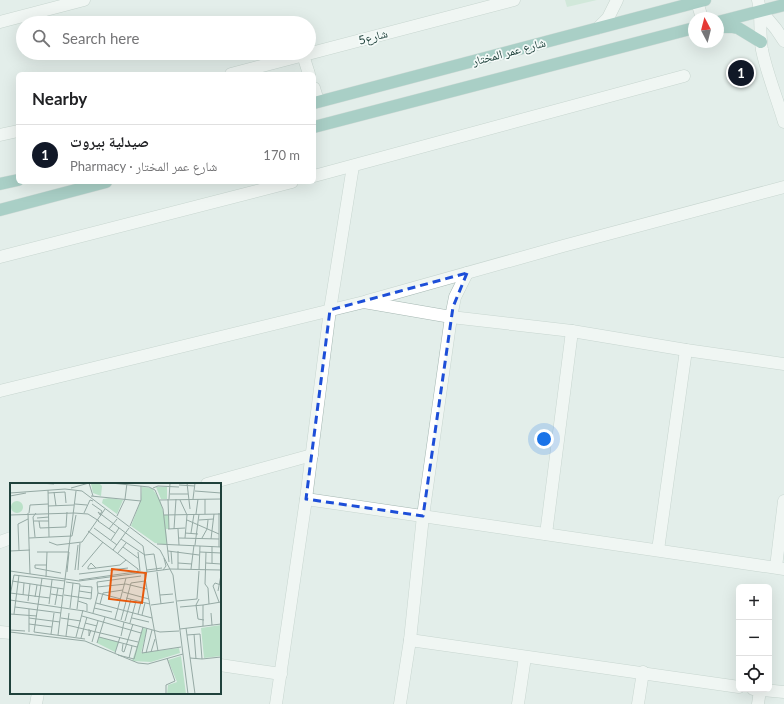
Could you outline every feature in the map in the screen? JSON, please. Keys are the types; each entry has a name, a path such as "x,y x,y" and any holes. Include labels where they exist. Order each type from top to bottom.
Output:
{"main road":[{"name":"شارع عمر المختار","path":"316,102 698,1"},
{"path":"724,20 760,6 784,5"},
{"path":"724,27 732,26 738,28 761,42"},
{"path":"316,126 688,30"},
{"path":"0,184 16,180"},
{"path":"0,210 98,184"}],"street":[{"path":"23,16 84,0"},
{"name":"شارع5","path":"316,52 514,0"},
{"path":"598,28 608,18 617,0"},
{"path":"698,1 701,12"},
{"path":"760,6 784,41"},
{"path":"760,6 761,42 764,59 784,122"},
{"path":"0,22 16,18"},
{"name":"شارع5","path":"239,72 284,60"},
{"path":"305,60 308,72"},
{"path":"316,175 684,76"},
{"path":"0,135 16,131"},
{"path":"276,704 306,499 330,310 353,166"},
{"path":"0,257 284,184"},
{"path":"0,391 364,302 570,244 784,187"},
{"path":"400,704 410,640 423,516 451,317 455,297 467,273"},
{"path":"364,302 451,317 572,332 784,364"},
{"path":"546,534 572,332"},
{"path":"658,550 686,350"},
{"path":"211,483 312,455"},
{"path":"306,499 780,568 784,501"},
{"path":"0,542 10,538"},
{"path":"0,632 10,633"},
{"path":"410,640 643,672 736,687"},
{"path":"518,704 524,656"},
{"path":"221,665 281,674"},
{"path":"638,704 643,672"},
{"path":"772,691 784,692"},
{"path":"756,692 758,704"},
{"path":"36,704 38,694"}],"highlighted area":[{"path":"467,273 453,307 423,516 306,499 330,310"}],"green space":[{"path":"565,0 597,0 567,7"}],"place":[{"name":"صيدلية بيروت","path":"741,73"}]}
